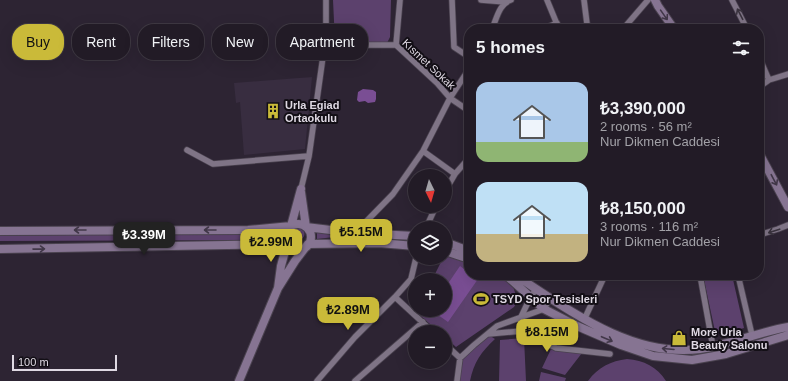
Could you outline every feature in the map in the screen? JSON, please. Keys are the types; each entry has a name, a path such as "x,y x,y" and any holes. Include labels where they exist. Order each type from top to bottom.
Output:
{"main road":[{"path":"655,0 671,24"},
{"path":"764,162 788,207"},
{"path":"301,189 291,226 286,233 285,238 287,244 292,248 298,249 308,244 379,243 408,245"},
{"path":"239,381 278,288 294,261 308,244 310,235 306,227 301,189"},
{"path":"0,231 248,230 298,224 306,227 356,233 408,236"},
{"path":"0,250 287,244"},
{"path":"278,288 281,266 287,244"},
{"path":"452,245 464,249"},
{"path":"452,253 464,257"},
{"path":"510,280 544,309 577,326 621,345 653,356 692,360 726,354 788,335"},
{"path":"522,280 584,320 634,342 660,348 686,350 713,347 752,335 788,327"}],"street":[{"path":"326,0 326,24"},
{"path":"396,45 400,0"},
{"path":"452,0 454,46 464,53"},
{"path":"482,0 508,1"},
{"path":"546,0 557,23"},
{"path":"584,0 587,24"},
{"path":"627,24 648,0"},
{"path":"732,0 744,24"},
{"path":"496,24 500,10 508,1"},
{"name":"Kısmet Sokak","path":"368,45 396,45 437,83 450,98 464,108"},
{"path":"301,189 308,156 322,60"},
{"path":"764,68 769,80"},
{"path":"764,84 769,80 788,74"},
{"path":"356,233 393,194 423,151 450,98 464,77"},
{"path":"187,150 213,164 308,156"},
{"path":"423,151 455,174"},
{"path":"452,179 464,164"},
{"path":"764,233 788,224"},
{"path":"317,381 355,337 395,298 411,279 414,265"},
{"path":"584,320 603,280"},
{"path":"701,280 713,347"},
{"path":"739,280 752,335"},
{"path":"521,317 536,289"},
{"path":"395,298 426,325"},
{"path":"457,381 460,358 474,345 498,326 544,309 550,298"},
{"path":"355,381 423,322"},
{"path":"487,334 522,331 556,348 610,354"},
{"path":"452,351 460,358"}],"shaded area":[{"path":"333,0 391,0 390,37 387,43 368,43 368,24 334,24"},
{"path":"312,77 305,149 244,155 240,102 236,103 234,83"},
{"path":"363,89 373,90 376,92 375,102 359,102 357,100 358,92"},
{"path":"299,228 303,230 305,234 303,238 299,240 295,238 293,234 295,230"},
{"path":"273,232 274,240 0,241 0,236"},
{"path":"317,232 343,236 317,239"},
{"name":"TSYD Spor Tesisleri","path":"452,255 464,258 464,280 509,280 516,295 517,302 514,307 456,347 452,343 452,325 431,325 422,317 452,317 452,273 436,273 440,265 452,265"},
{"path":"460,266 464,269 464,280 477,280 452,316 452,278"},
{"path":"704,280 733,280 744,328 716,336"},
{"path":"441,317 451,317 448,322"},
{"path":"487,334 495,339 479,358 470,381 460,381 460,358"},
{"path":"524,338 526,381 499,381 500,340"},
{"path":"551,349 582,353 565,375 542,368"},
{"path":"627,359 650,365 666,381 588,381 601,368 616,361"},
{"path":"541,372 566,378 565,381 539,381"}],"place":[{"name":"Urla Egiad Ortaokulu","path":"273,111"},
{"name":"TSYD Spor Tesisleri","path":"481,299"},
{"name":"More Urla Beauty Salonu","path":"679,338"}]}
